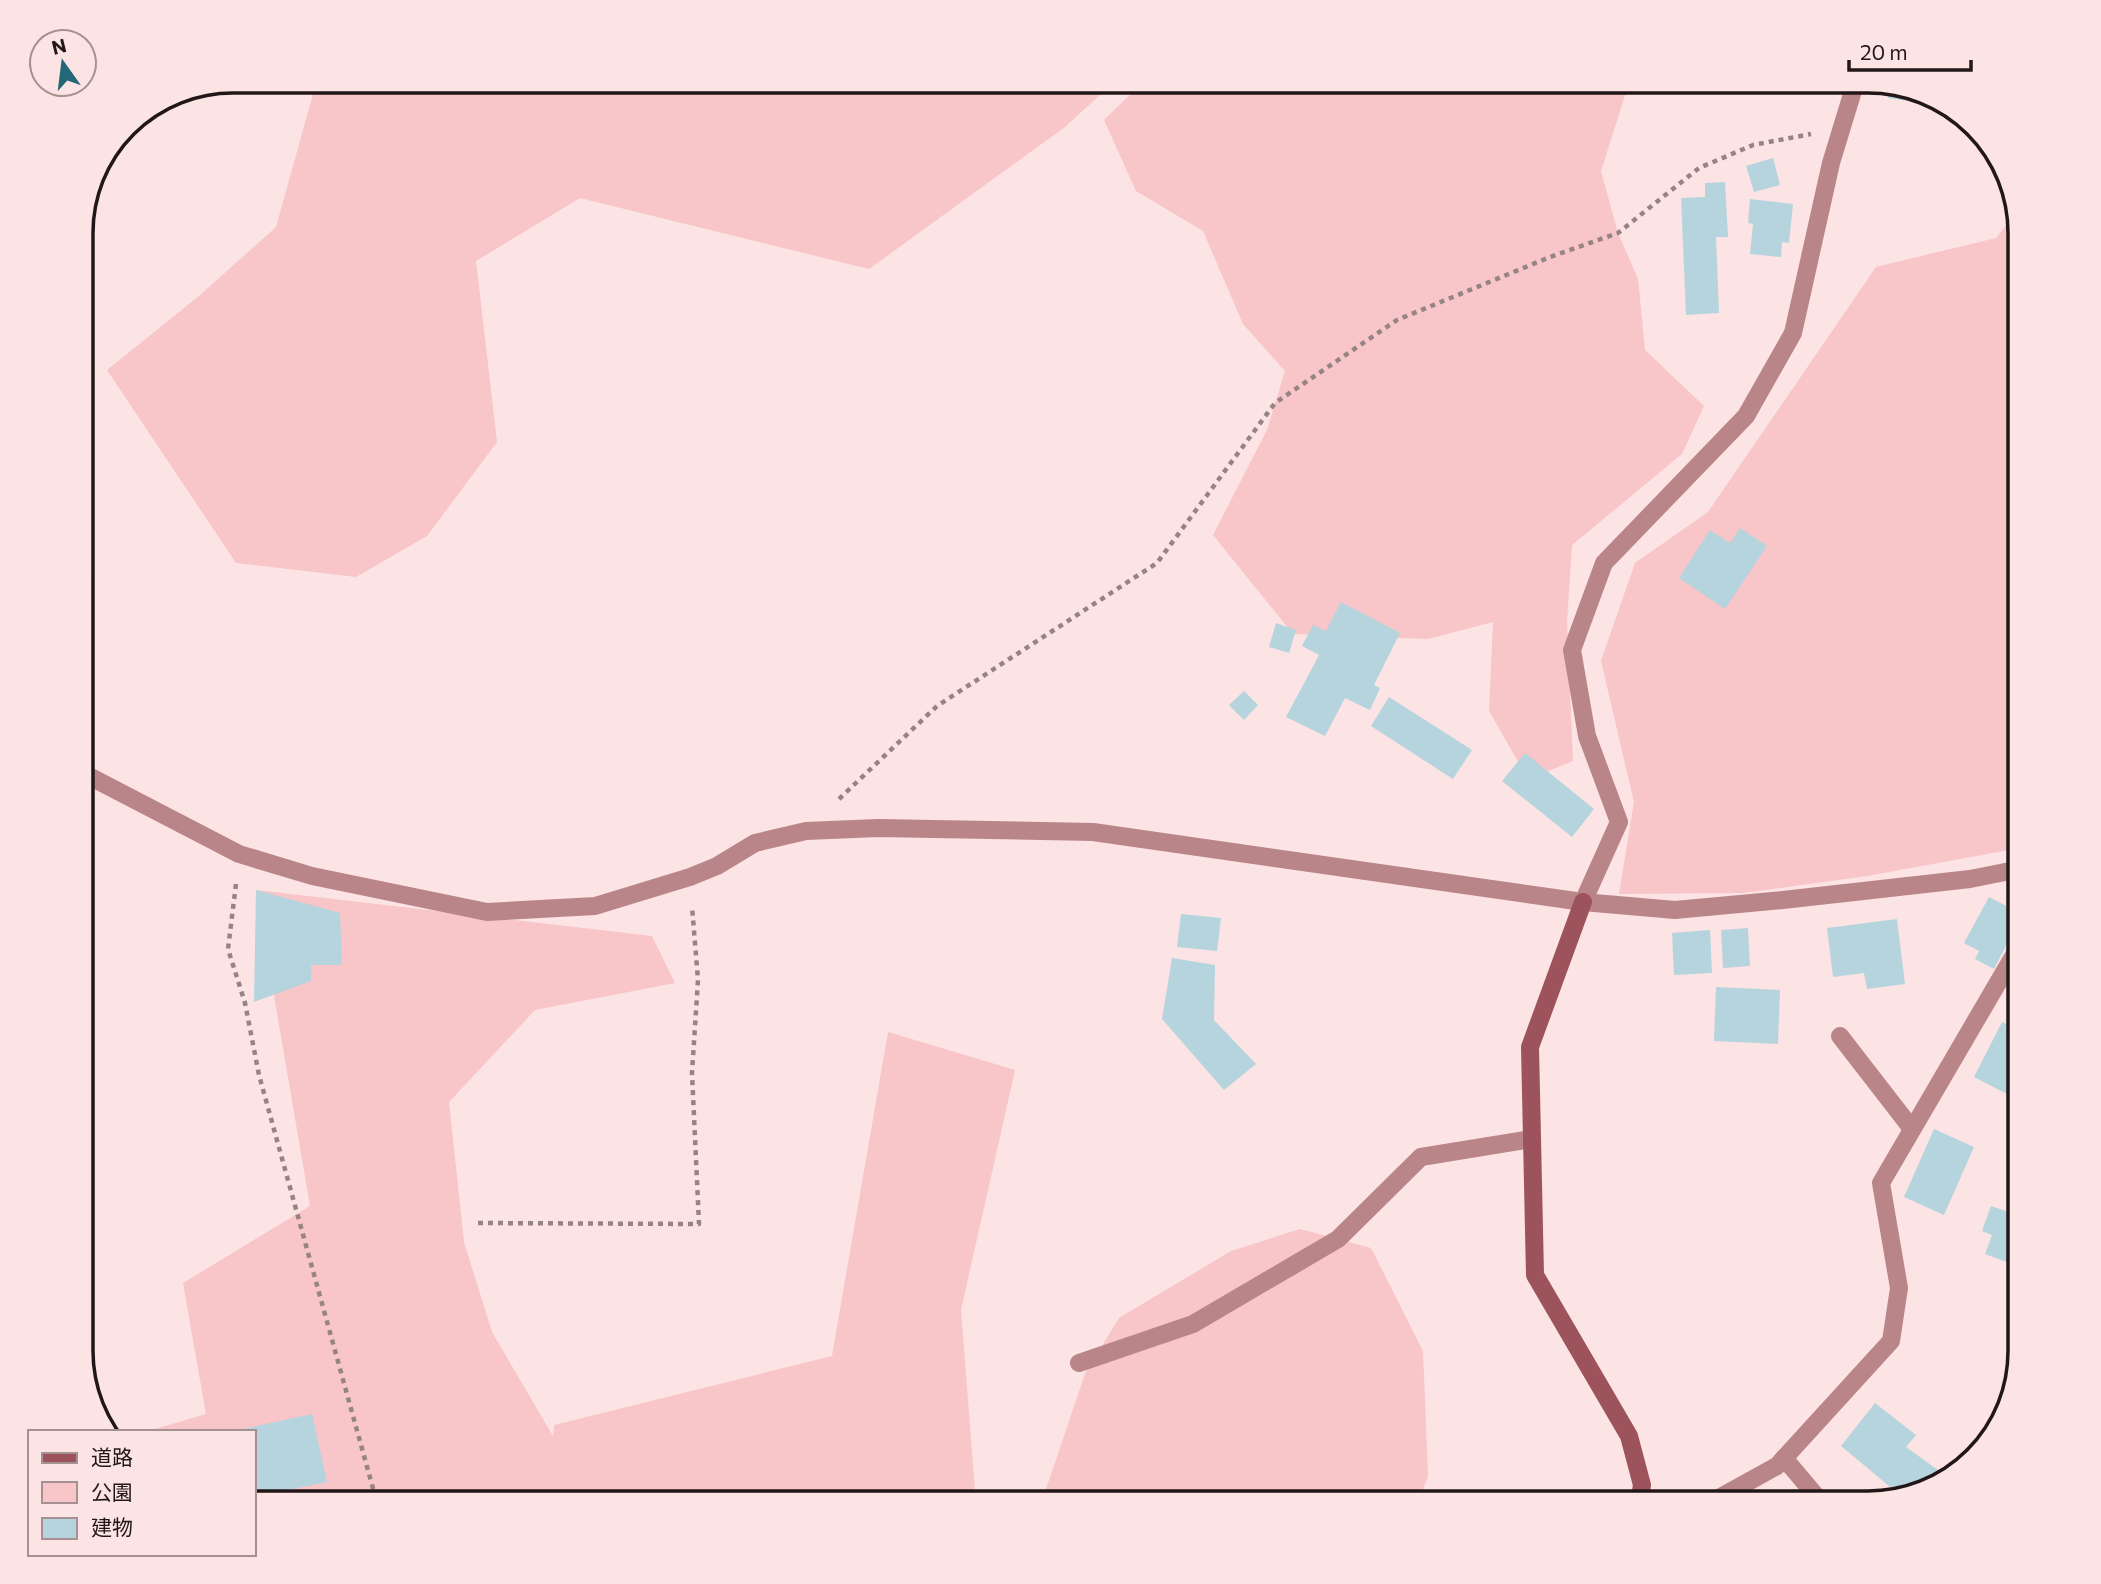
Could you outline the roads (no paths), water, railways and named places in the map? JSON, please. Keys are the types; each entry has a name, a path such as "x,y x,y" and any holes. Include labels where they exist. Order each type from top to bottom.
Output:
{"street":[{"path":"1641,1491 1642,1485 1629,1436 1535,1275 1530,1047 1583,902 1619,822 1587,736 1572,650 1604,563 1746,416 1793,333 1831,163 1852,93"},
{"path":"93,778 239,854 312,876 487,912 595,906 690,877 717,866 755,843 806,831 878,828 1093,832 1583,902 1675,910 1970,879 2008,872"},
{"path":"1732,1491 1777,1466 1891,1341 1899,1288 1881,1183 2008,967"},
{"path":"1840,1036 1913,1129"},
{"path":"1079,1363 1193,1324 1338,1239 1421,1157 1532,1139"},
{"path":"1784,1458 1812,1491"}]}
